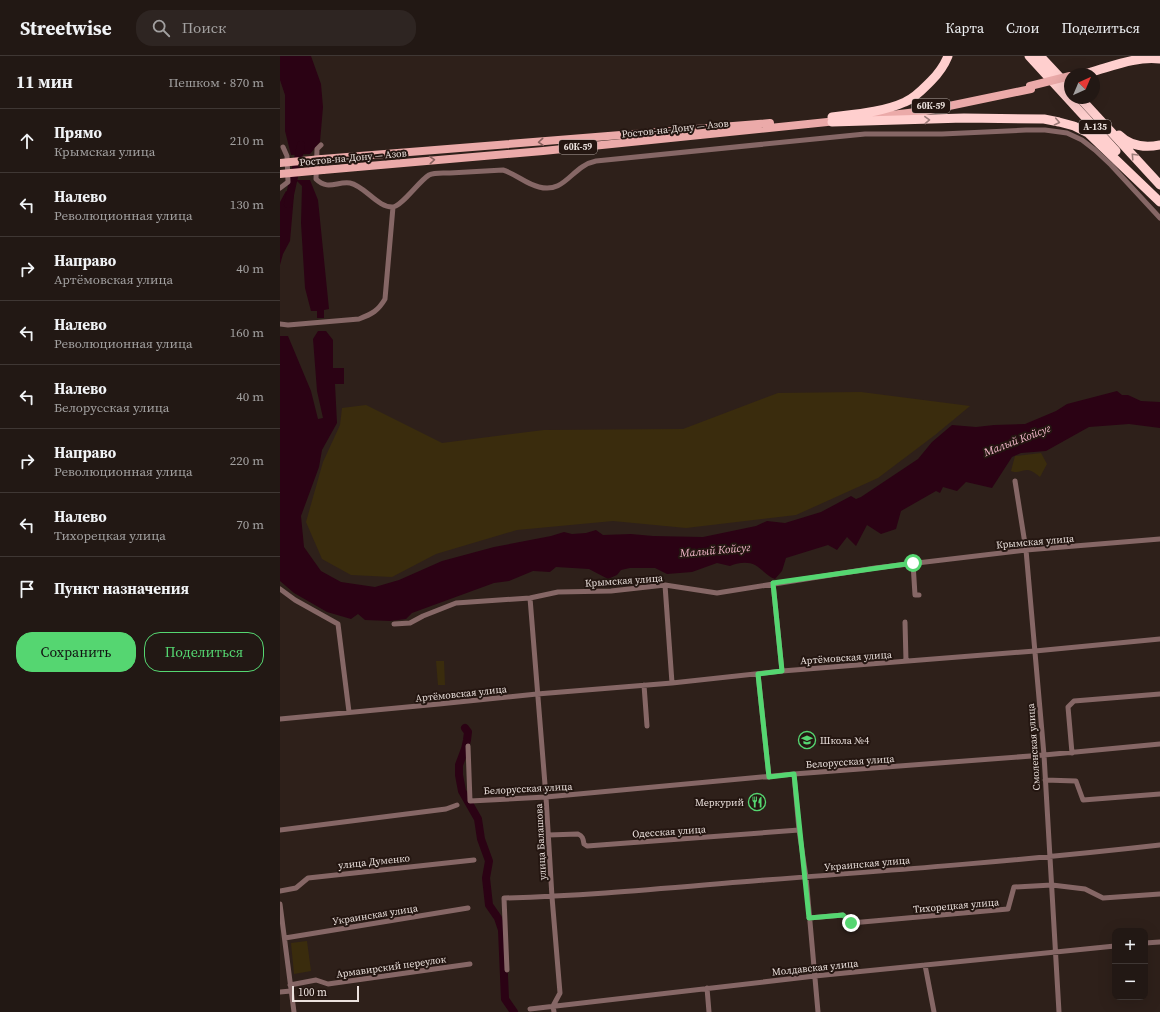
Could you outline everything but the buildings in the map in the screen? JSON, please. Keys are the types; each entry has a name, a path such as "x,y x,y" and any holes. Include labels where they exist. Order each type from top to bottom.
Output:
{"highway":[{"path":"831,120 888,108 905,102 923,90 937,75 948,56"},
{"name":"А-135","path":"1029,56 1160,199"},
{"path":"1040,56 1064,82"},
{"path":"1100,71 1136,60 1151,58 1160,59"},
{"path":"1100,72 1150,63 1160,66"},
{"path":"1086,104 1123,139 1147,147 1160,145"},
{"name":"А-135","path":"1086,104 1160,185"},
{"path":"831,120 964,118 1044,119 1059,122 1074,126 1088,133 1160,202"}],"main road":[{"name":"Ростов-на-Дону — Азов","path":"1031,88 1064,78"},
{"name":"Ростов-на-Дону — Азов","path":"280,174 543,151 925,111 1064,81"},
{"name":"Ростов-на-Дону — Азов","path":"280,163 831,120"}],"street":[{"path":"321,145 317,149 316,179 319,183 326,186 351,183 360,187 382,204 393,207 400,204 420,181 431,174 502,170 512,173 531,185 541,188 553,188 562,185 587,162 865,134 942,134 1045,130 1067,133 1082,140 1111,165 1160,218"},
{"path":"280,188 288,182 287,156 283,147"},
{"path":"280,324 288,325 359,319 369,315 379,308 384,299 393,207"},
{"name":"Смоленская улица","path":"1015,481 1026,550 1044,755 1059,1012"},
{"name":"Крымская улица","path":"394,624 410,623 423,616 456,603 530,598 558,592 611,591 665,585 717,593 773,583 913,563 1026,550 1160,539"},
{"path":"913,563 915,595 919,595"},
{"path":"773,583 782,671"},
{"path":"665,585 672,683"},
{"path":"280,589 295,600 338,624 350,712"},
{"name":"улица Балашова","path":"530,598 560,993 554,1006 554,1012"},
{"name":"Артёмовская улица","path":"905,622 906,661"},
{"name":"Артёмовская улица","path":"280,719 537,694 644,686 782,671 1035,651 1160,639"},
{"path":"758,674 769,777"},
{"path":"644,686 647,726"},
{"path":"1072,753 1068,707 1074,700 1160,694"},
{"name":"Белорусская улица","path":"468,746 470,801 546,797 794,774 1072,753 1160,744"},
{"path":"794,774 806,877 818,1012"},
{"path":"1045,780 1076,781 1083,800 1160,794"},
{"path":"280,830 446,809 457,805"},
{"name":"Одесская улица","path":"548,835 578,834 581,835 584,844 587,846 800,830"},
{"name":"Украинская улица","path":"507,970 504,898 552,897 806,877 1050,857 1160,845"},
{"name":"улица Думенко","path":"280,891 296,888 308,878 474,860"},
{"name":"Тихорецкая улица","path":"809,918 843,915 851,923 1008,909 1014,887 1052,885 1085,889 1104,898 1160,894"},
{"path":"280,904 281,928 285,938 294,1012"},
{"name":"Украинская улица","path":"285,938 468,908"},
{"path":"1148,944 1160,942"},
{"name":"Молдавская улица","path":"530,1009 815,976 1112,946"},
{"name":"Армавирский переулок","path":"280,992 316,980 328,984 470,964"},
{"path":"925,965 934,1012"},
{"path":"707,988 709,1012"}],"shaded area":[{"path":"861,392 970,406 935,435 878,478 796,515 686,528 613,521 517,530 436,554 392,577 351,575 322,559 306,522 323,462 340,425 342,408 366,405 442,443 544,430 683,429 778,393"},
{"path":"1041,453 1047,464 1040,477 1028,470 1017,472 1011,471 1015,456"},
{"path":"436,661 444,661 445,685 438,685"},
{"path":"307,941 311,971 294,974 291,943"}],"water":[{"path":"280,56 311,56 321,84 323,107 320,142 310,154 291,155 285,131 285,95 280,80"},
{"path":"296,180 310,180 318,200 329,309 324,310 324,318 317,318 317,311 311,311 305,288 301,223 302,186"},
{"path":"286,191 294,195 290,241 283,254 280,265 280,202"},
{"path":"318,331 326,331 333,340 333,368 344,368 344,384 335,384 337,423 322,450 319,467 301,516 304,547 321,571 341,582 375,587 399,580 442,561 494,547 564,532 572,534 586,533 596,530 603,535 631,534 703,537 756,526 767,521 785,523 821,512 851,496 856,499 861,497 918,459 932,442 952,425 976,427 1025,424 1056,411 1067,404 1117,391 1122,395 1128,395 1141,401 1160,402 1160,428 1129,424 1089,427 1046,451 1021,453 1012,457 992,488 966,482 957,491 943,487 940,493 936,491 901,511 896,529 881,534 867,525 856,546 847,537 837,550 828,545 786,558 782,571 775,579 755,565 746,563 739,563 730,566 717,563 692,572 667,574 655,568 630,568 621,570 617,575 608,579 589,569 556,567 550,572 533,571 509,581 494,583 412,613 406,619 390,621 365,620 358,614 351,619 327,612 294,593 280,581 280,336 288,336 311,391 318,419 323,418 317,391 313,339"}],"waterway":[{"name":"Малый Койсуг","path":"288,204 301,145"},
{"path":"465,728 468,732 467,740 459,765 459,775 462,791 478,819 481,839 489,861 486,878 489,905 498,918 502,930 505,999 514,1012"}],"place":[{"name":"Школа №4","path":"807,740"},
{"name":"Меркурий","path":"757,802"}],"route":[{"path":"851,923 843,915 809,918 806,877 794,774 769,777 758,674 782,671 773,583 913,563"}]}
